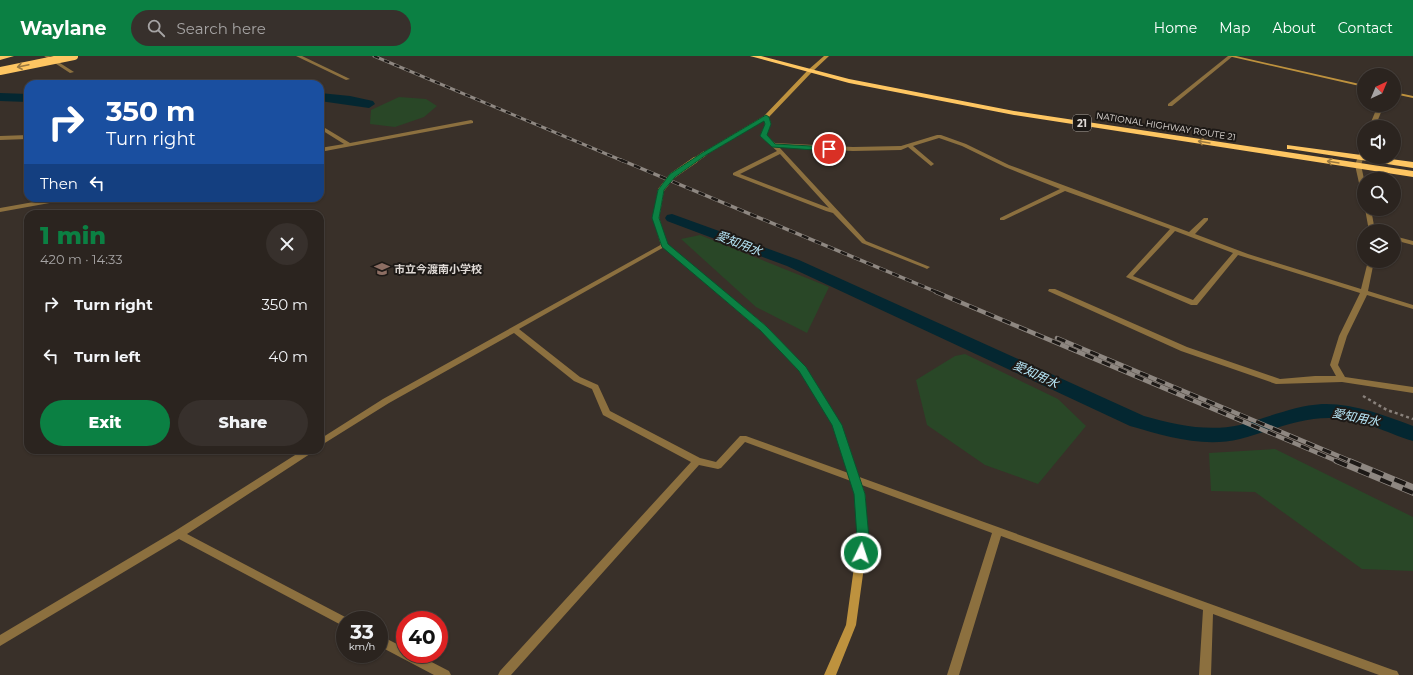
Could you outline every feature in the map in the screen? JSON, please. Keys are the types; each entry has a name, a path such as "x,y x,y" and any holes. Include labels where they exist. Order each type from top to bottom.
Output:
{"highway":[{"path":"0,58 11,56"},
{"path":"0,71 74,56"},
{"name":"NATIONAL HIGHWAY ROUTE 21","path":"753,56 850,81 1014,113 1413,174"},
{"name":"NATIONAL HIGHWAY ROUTE 21","path":"779,56 872,79 1010,106 1357,156"},
{"name":"NATIONAL HIGHWAY ROUTE 21","path":"1401,163 1413,165"}],"street":[{"path":"46,56 72,72"},
{"path":"298,56 348,79"},
{"path":"827,56 810,71 766,117 704,154 672,176 661,190 656,218 664,245 763,328 802,369 837,425 860,494 863,538 851,625 830,675"},
{"path":"1170,105 1231,56 1357,84"},
{"path":"1401,95 1413,98"},
{"path":"766,117 768,124 764,136 864,242 927,267"},
{"path":"324,149 471,122"},
{"path":"324,129 350,145"},
{"path":"774,145 853,149 901,148 939,136 964,145 1006,166 1064,189 1190,235 1364,293 1413,307"},
{"path":"0,138 24,137"},
{"path":"910,146 931,164"},
{"path":"780,152 735,174 828,210 835,211"},
{"path":"1358,165 1360,172"},
{"path":"1002,220 1064,189"},
{"path":"0,210 44,202"},
{"path":"1190,235 1206,219"},
{"path":"1174,229 1129,276 1194,303 1238,252"},
{"path":"1401,240 1413,243"},
{"path":"324,441 386,401 664,245"},
{"path":"1342,379 1334,365 1343,336 1364,293 1369,268"},
{"path":"1052,291 1184,348 1279,382 1315,379 1342,379 1413,390"},
{"path":"514,329 577,379 595,387 606,413 697,461 718,466 742,438 1208,609 1393,675"},
{"path":"0,641 179,534 304,454"},
{"path":"504,675 697,461"},
{"path":"953,675 998,531"},
{"path":"179,534 336,617"},
{"path":"1205,675 1208,609"},
{"path":"422,663 445,675"}],"path":[{"path":"1342,379 1362,396 1388,410 1413,419"}],"green space":[{"path":"399,97 426,99 437,106 424,117 395,127 370,124 371,110"},
{"path":"700,235 829,287 807,333 756,307 681,239"},
{"path":"965,354 1058,399 1086,426 1038,484 985,465 927,425 916,380 955,356"},
{"path":"1275,449 1413,517 1413,571 1362,569 1255,492 1211,491 1209,453"}],"waterway":[{"name":"愛知用水","path":"0,97 24,98"},
{"name":"愛知用水","path":"324,97 350,100 369,104"},
{"name":"愛知用水","path":"672,218 793,263 1137,421 1175,431 1200,435 1213,435 1239,432 1309,412 1334,411 1355,414 1413,434"}],"railway":[{"path":"374,56 623,161"},
{"path":"621,160 939,293"},
{"path":"936,292 1339,462"},
{"path":"1057,338 1353,462"},
{"path":"1336,461 1413,493"},
{"path":"1350,461 1413,487"}],"place":[{"name":"市立今渡南小学校","path":"382,269"}],"route":[{"path":"829,149 774,145 764,136 768,124 766,117 704,154 672,176 661,190 656,218 664,245 763,328 802,369 837,425 860,494 863,538 861,553"}]}
